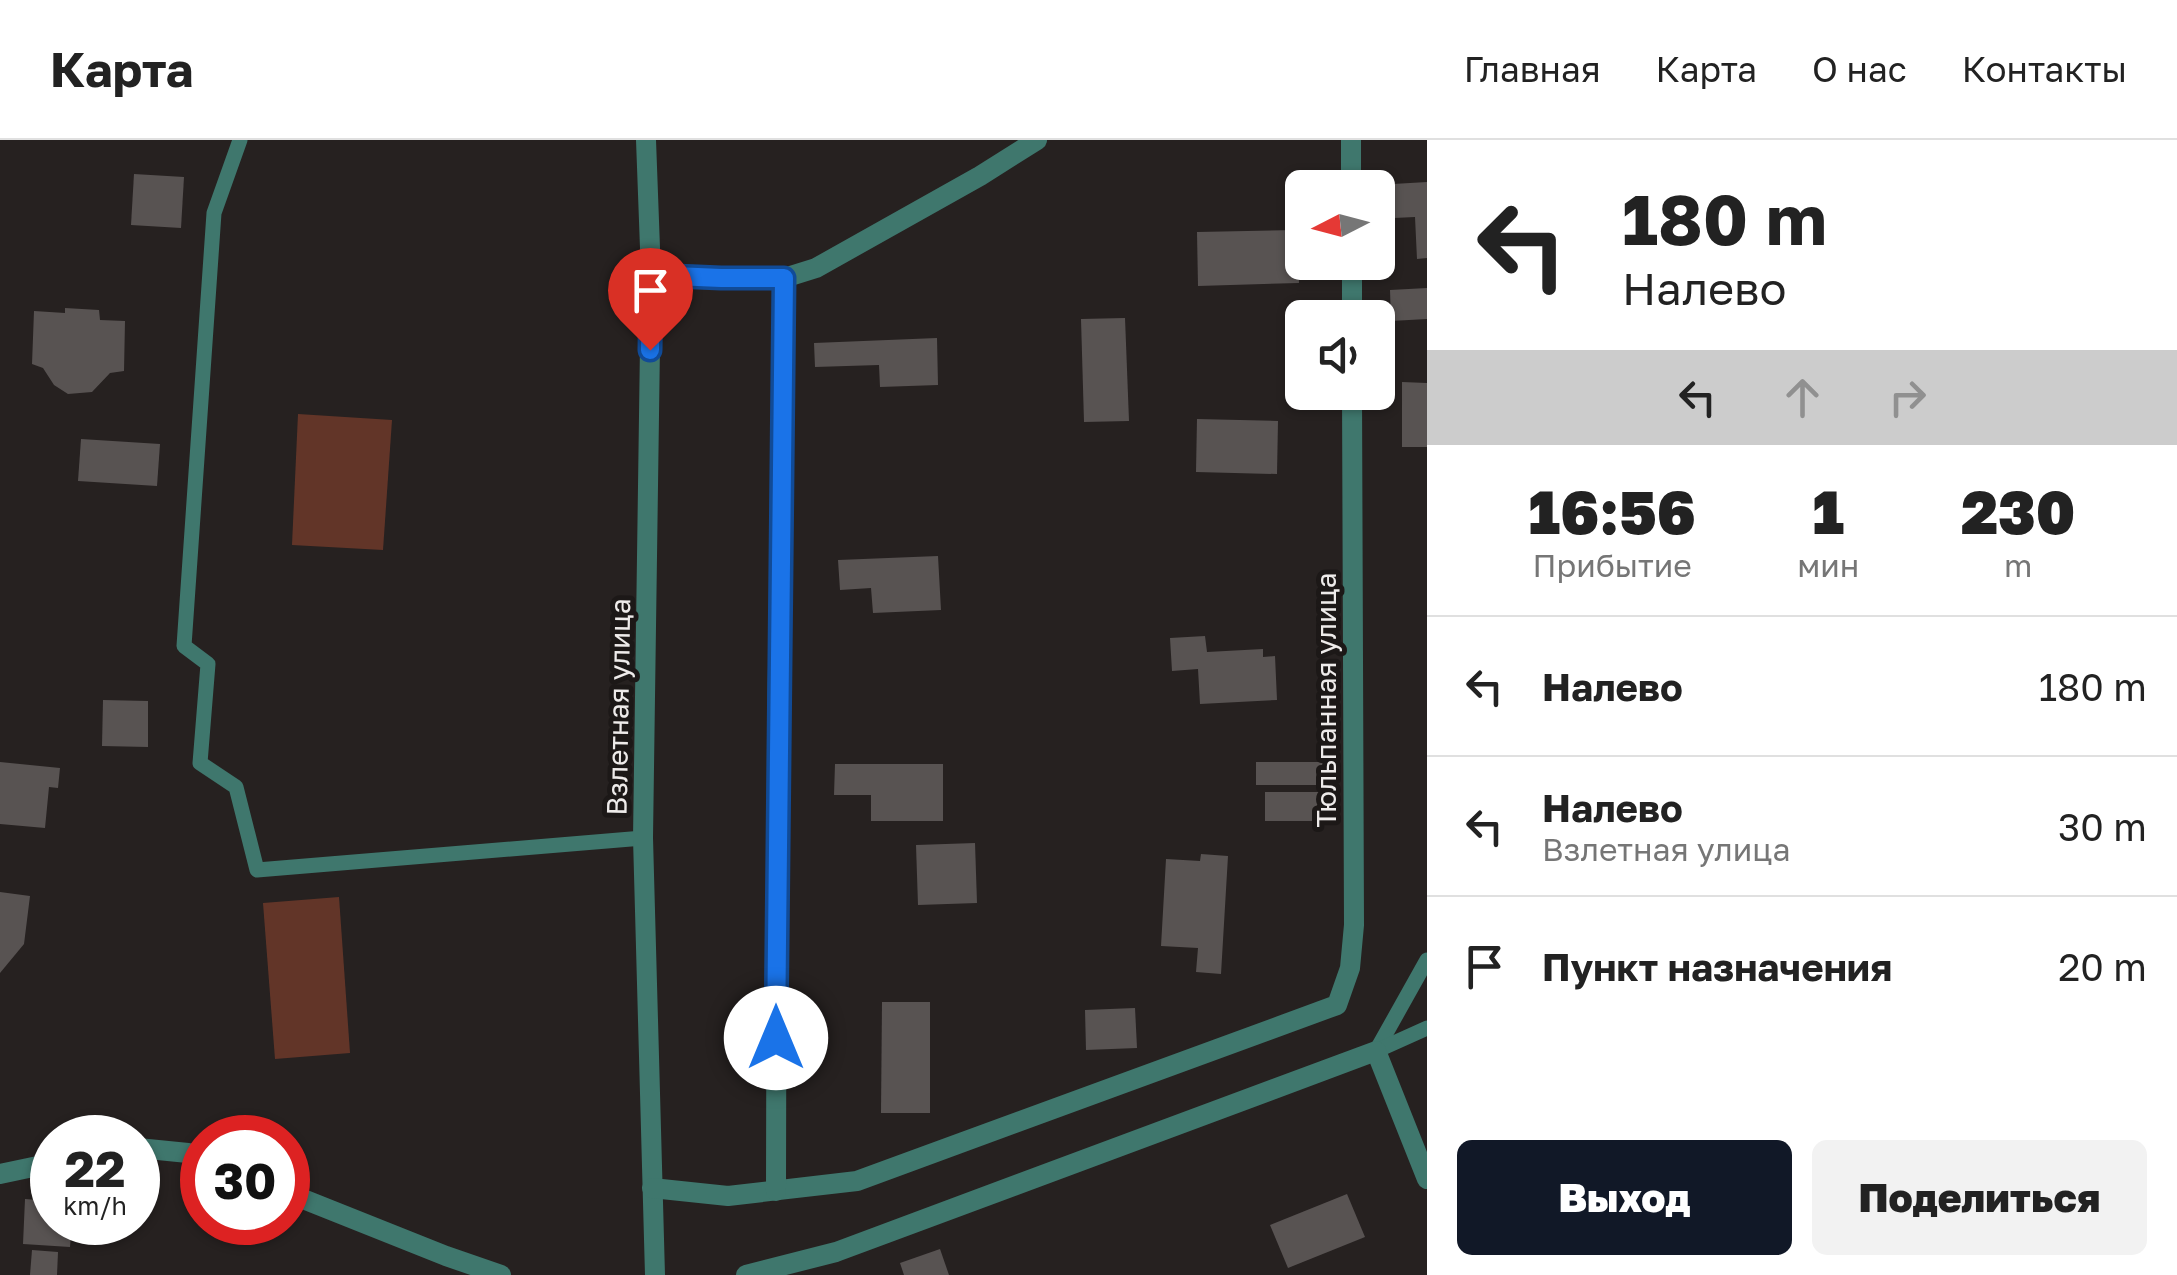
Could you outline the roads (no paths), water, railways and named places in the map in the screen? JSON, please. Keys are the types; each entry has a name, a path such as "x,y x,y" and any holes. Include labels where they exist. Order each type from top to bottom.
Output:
{"street":[{"name":"Взлетная улица","path":"646,140 651,275 644,838 654,1275"},
{"path":"651,275 784,278 816,268 1037,140"},
{"path":"1351,140 1352,170"},
{"path":"652,1188 728,1196 776,1191 784,278"},
{"name":"Тюльпанная улица","path":"776,1191 857,1181 1337,1005 1350,968 1354,925 1352,410"},
{"path":"746,1275 836,1252 1376,1052 1427,1179"},
{"path":"0,1174 30,1168"},
{"path":"310,1201 501,1275"}],"lane":[{"path":"240,140 214,212 184,646 208,664 200,763 236,787 257,870 644,838"},
{"path":"1376,1052 1427,960"},
{"path":"1376,1052 1427,1028"}]}
